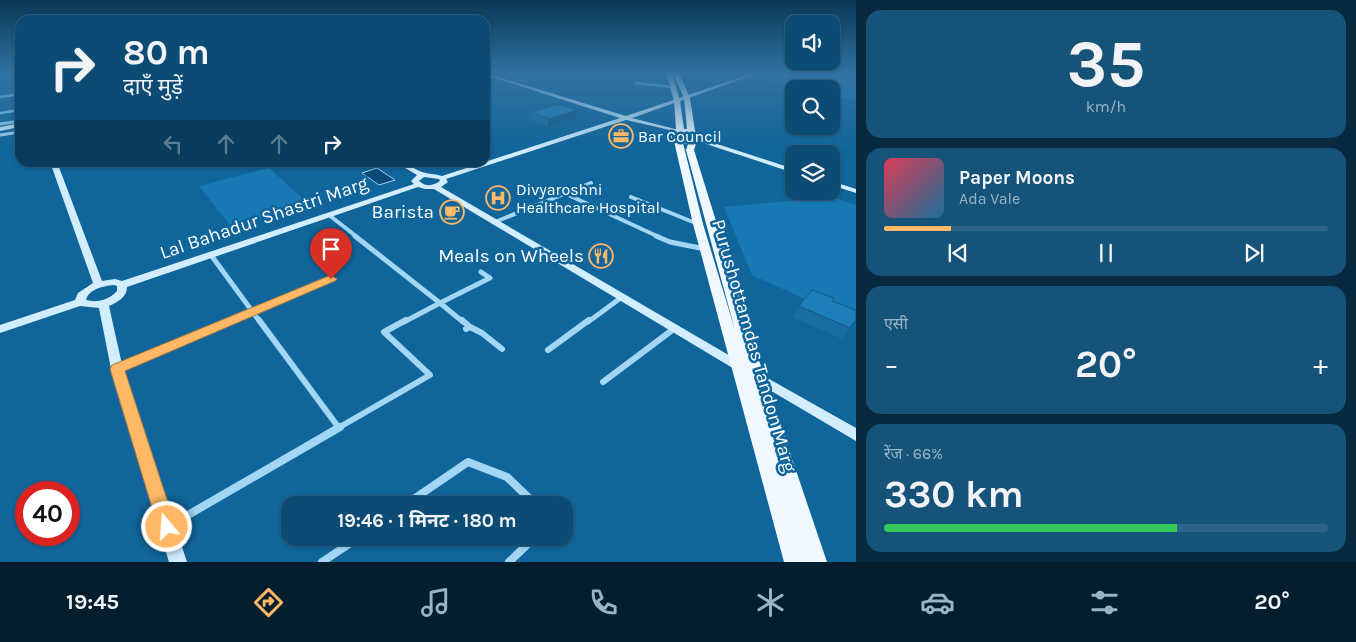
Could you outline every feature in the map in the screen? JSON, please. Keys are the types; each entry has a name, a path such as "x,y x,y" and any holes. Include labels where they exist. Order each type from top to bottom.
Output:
{"main road":[{"name":"Purushottamdas Tandon Marg","path":"684,136 687,99"},
{"name":"Purushottamdas Tandon Marg","path":"677,102 698,224 795,562"},
{"path":"684,136 690,150 756,376 816,562"}],"street":[{"path":"566,99 785,168"},
{"path":"490,165 684,99"},
{"path":"0,113 15,111"},
{"path":"0,124 15,122"},
{"path":"0,130 15,127"},
{"path":"0,135 15,133"},
{"path":"55,167 98,284"},
{"path":"407,167 422,176"},
{"path":"483,167 439,182 418,185 415,181 422,176 432,175 439,182 495,222 856,435"},
{"path":"495,222 591,183"},
{"name":"Lal Bahadur Shastri Marg","path":"122,285 418,185"},
{"path":"840,186 856,191"},
{"path":"564,193 670,242 705,249"},
{"path":"631,197 698,224"},
{"path":"329,215 468,328 482,333 502,349"},
{"path":"211,255 339,428"},
{"path":"167,527 430,375 384,332 490,278 481,272"},
{"path":"117,369 331,279"},
{"path":"0,328 80,302 89,306 103,304 117,297 121,292 122,285 110,282 98,284 82,295 80,302"},
{"path":"548,350 622,298"},
{"path":"103,304 117,369 178,562"},
{"path":"603,382 675,328"},
{"path":"418,496 468,462 507,477 527,496"},
{"path":"322,562 346,546"},
{"path":"509,562 526,546"}],"shaded area":[{"path":"269,168 309,204 232,228 199,186"},
{"path":"377,168 395,180 379,185 362,173"},
{"path":"800,200 840,200 856,205 856,322 752,275 724,207"}],"building":[{"path":"558,104 577,110 549,119 530,112"},
{"path":"812,290 834,298 832,301 856,310 856,319 850,328 799,306"}],"place":[{"name":"Bar Council","path":"621,136"},
{"name":"Divyaroshni Healthcare Hospital","path":"498,198"},
{"name":"Barista","path":"452,212"},
{"name":"Meals on Wheels","path":"601,256"}],"route":[{"path":"167,527 117,369 331,279"}]}
